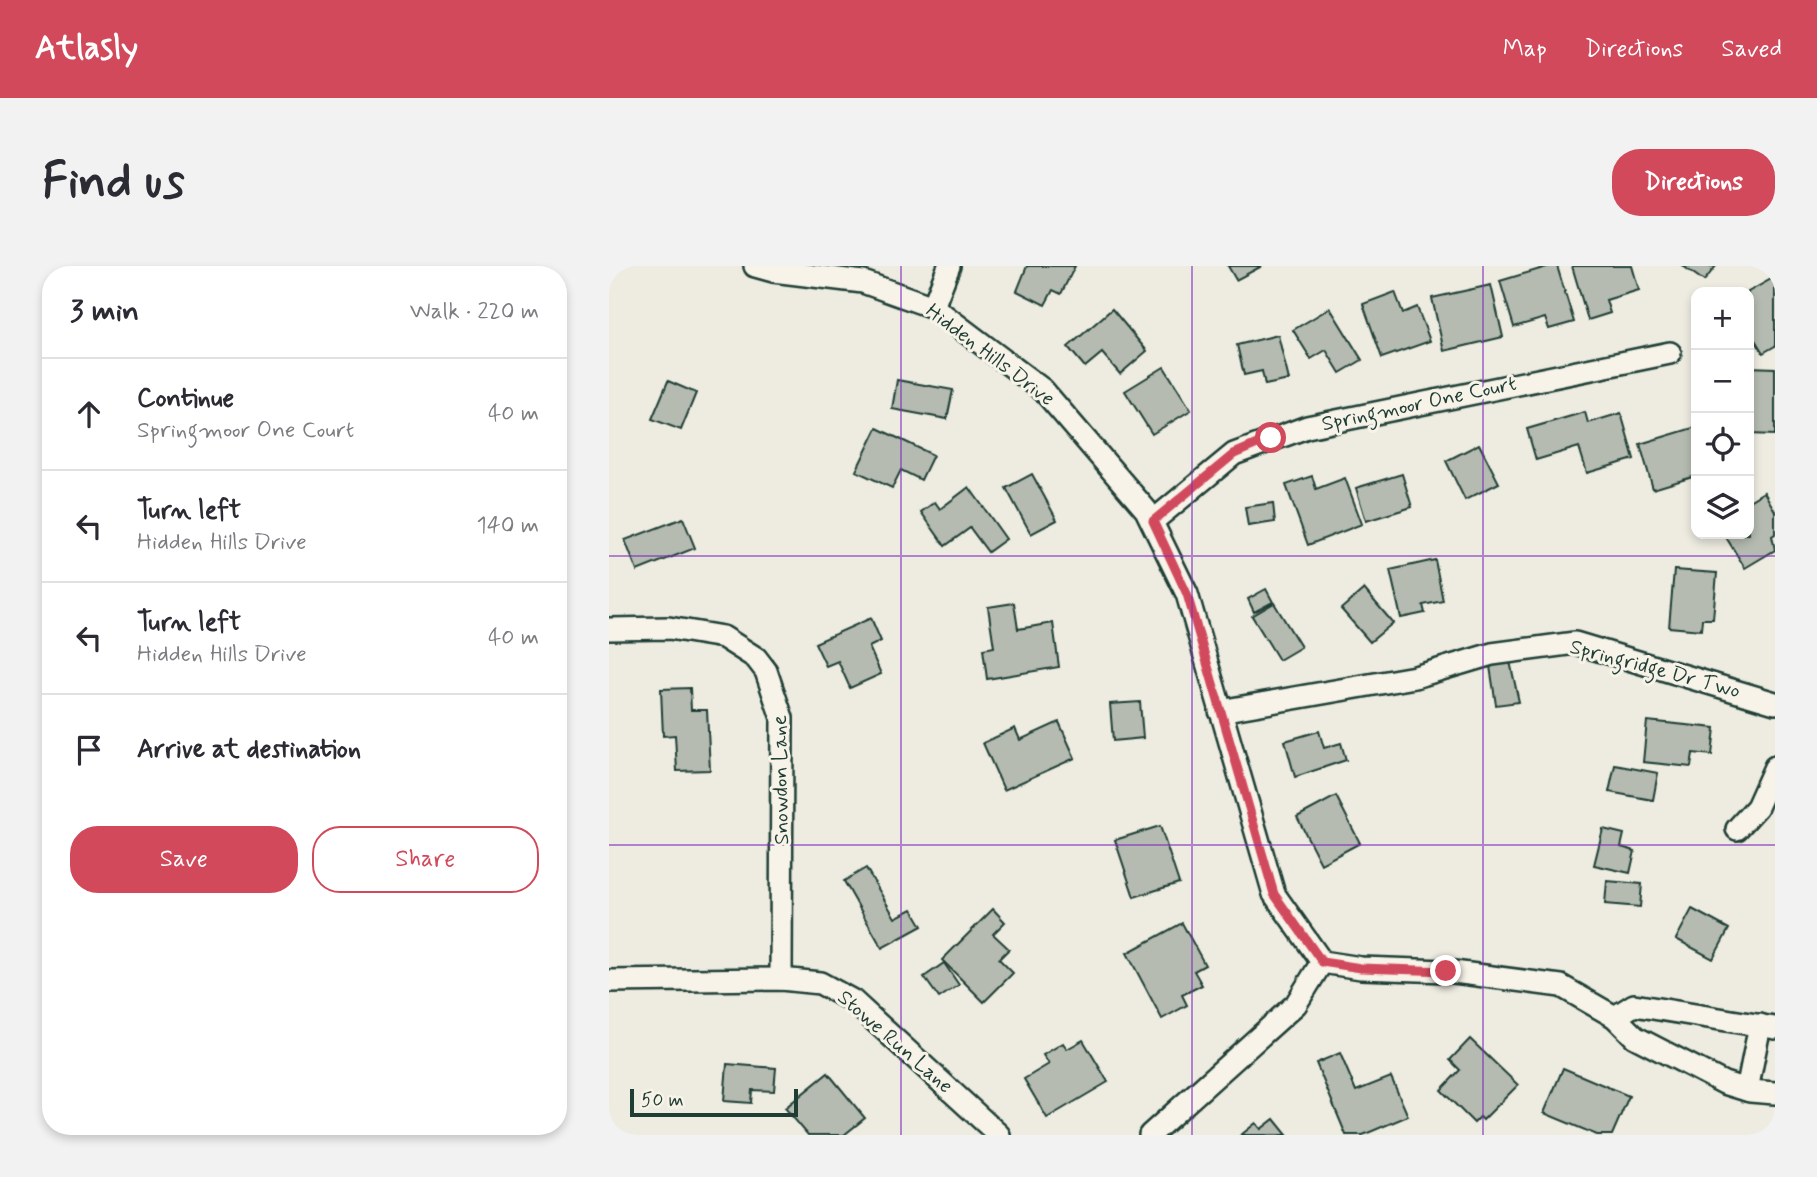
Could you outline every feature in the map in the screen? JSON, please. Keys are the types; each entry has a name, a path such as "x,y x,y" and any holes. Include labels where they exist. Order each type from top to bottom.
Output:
{"street":[{"name":"Hidden Hills Drive","path":"755,266 773,271 863,282 933,307 1043,390 1153,521 1187,594 1274,894 1322,962"},
{"path":"933,307 949,266"},
{"name":"Springmoor One Court","path":"1153,521 1234,454 1271,438 1307,427 1670,353"},
{"name":"Snowdon Lane","path":"609,629 669,628 723,636 747,651 766,671 782,718 782,979"},
{"name":"Springridge Dr Two","path":"1220,711 1415,677 1492,654 1575,643 1775,703"},
{"path":"1737,829 1757,807 1775,767"},
{"path":"1150,1135 1296,1004 1322,962 1361,968 1446,971 1561,986 1615,1017 1635,1037 1724,1083 1747,1090 1775,1093"},
{"name":"Stowe Run Lane","path":"609,981 782,979 820,983 853,1001 999,1135"},
{"path":"1615,1017 1634,1005 1768,1026 1747,1090"}],"building":[{"path":"1027,266 1075,266 1061,294 1053,290 1045,305 1017,291"},
{"path":"1228,266 1262,266 1236,280"},
{"path":"1557,266 1574,322 1549,329 1545,318 1514,327 1500,281"},
{"path":"1572,266 1632,266 1639,290 1606,300 1610,313 1588,320"},
{"path":"1683,266 1716,266 1704,281"},
{"path":"1775,277 1775,346 1763,353 1754,338 1754,289"},
{"path":"1491,285 1503,337 1444,351 1432,298"},
{"path":"1395,292 1403,313 1417,307 1430,341 1382,358 1363,304"},
{"path":"1330,308 1362,360 1340,373 1326,350 1311,359 1293,330"},
{"path":"1112,309 1147,351 1120,374 1102,353 1085,367 1068,347"},
{"path":"1278,335 1289,380 1265,385 1262,371 1244,375 1237,345"},
{"path":"1164,367 1191,410 1152,434 1125,391"},
{"path":"1754,367 1775,368 1775,435 1754,434"},
{"path":"897,380 953,390 947,419 892,409"},
{"path":"668,381 696,393 681,430 652,419"},
{"path":"1585,412 1588,423 1621,413 1634,459 1587,473 1579,447 1536,460 1527,429"},
{"path":"877,428 933,455 921,480 901,470 892,488 856,471"},
{"path":"1691,429 1691,478 1653,489 1640,444"},
{"path":"1479,444 1499,483 1465,500 1446,461"},
{"path":"1032,474 1057,520 1031,534 1006,488"},
{"path":"1402,474 1412,507 1366,521 1356,488"},
{"path":"1312,476 1316,489 1345,478 1362,524 1308,545 1286,485"},
{"path":"969,487 1006,539 988,552 970,528 945,546 921,512 935,502 940,509"},
{"path":"1764,492 1775,511 1775,534 1772,536 1775,550 1745,568 1727,539 1754,539 1754,498"},
{"path":"1273,503 1275,522 1248,526 1245,507"},
{"path":"683,518 695,548 637,571 625,540"},
{"path":"1435,560 1443,601 1423,605 1425,613 1401,618 1390,570"},
{"path":"1674,570 1717,573 1713,619 1702,619 1701,630 1669,627"},
{"path":"1266,589 1273,602 1254,612 1248,599"},
{"path":"1364,589 1393,623 1370,642 1341,609"},
{"path":"1014,603 1018,629 1053,623 1059,667 987,679 983,649 994,647 988,607"},
{"path":"1274,603 1301,647 1279,660 1252,616"},
{"path":"871,618 881,641 869,647 881,674 850,688 838,661 826,666 815,643"},
{"path":"1509,657 1519,702 1496,705 1489,660"},
{"path":"690,688 691,710 707,710 710,770 677,771 675,735 663,736 661,689"},
{"path":"1140,702 1143,738 1113,741 1110,704"},
{"path":"1647,721 1715,728 1712,755 1693,753 1691,767 1643,762"},
{"path":"1059,722 1075,758 1004,790 983,743 1015,728 1020,740"},
{"path":"1319,731 1324,748 1341,743 1346,760 1295,777 1285,741"},
{"path":"1615,765 1658,773 1653,800 1609,792"},
{"path":"1336,796 1360,843 1321,864 1297,817"},
{"path":"1160,826 1179,883 1134,897 1115,840"},
{"path":"1603,829 1624,834 1621,847 1635,851 1630,873 1594,865"},
{"path":"866,868 895,918 912,909 922,926 882,948 844,881"},
{"path":"1607,881 1642,884 1640,907 1605,904"},
{"path":"993,909 1005,922 993,934 1009,949 999,959 1013,973 984,1002 942,960"},
{"path":"1692,909 1729,929 1713,959 1676,939"},
{"path":"1182,923 1205,965 1194,971 1202,985 1182,995 1187,1005 1162,1019 1127,953"},
{"path":"944,963 959,985 939,998 924,977"},
{"path":"1470,1039 1518,1085 1483,1120 1480,1117 1474,1123 1441,1090 1460,1070 1450,1060"},
{"path":"1083,1040 1108,1082 1047,1118 1024,1079 1049,1064 1043,1055 1063,1043 1067,1049"},
{"path":"1340,1053 1356,1091 1391,1077 1408,1116 1363,1135 1346,1135 1316,1063"},
{"path":"727,1064 776,1068 774,1091 752,1090 751,1103 724,1101"},
{"path":"1563,1068 1629,1096 1612,1135 1597,1135 1544,1113"},
{"path":"828,1073 865,1118 844,1135 808,1135 785,1108"},
{"path":"1274,1119 1287,1135 1241,1135 1256,1123 1261,1129"}],"route":[{"path":"1271,438 1234,454 1153,521 1187,594 1274,894 1322,962 1361,968 1446,971"}]}
